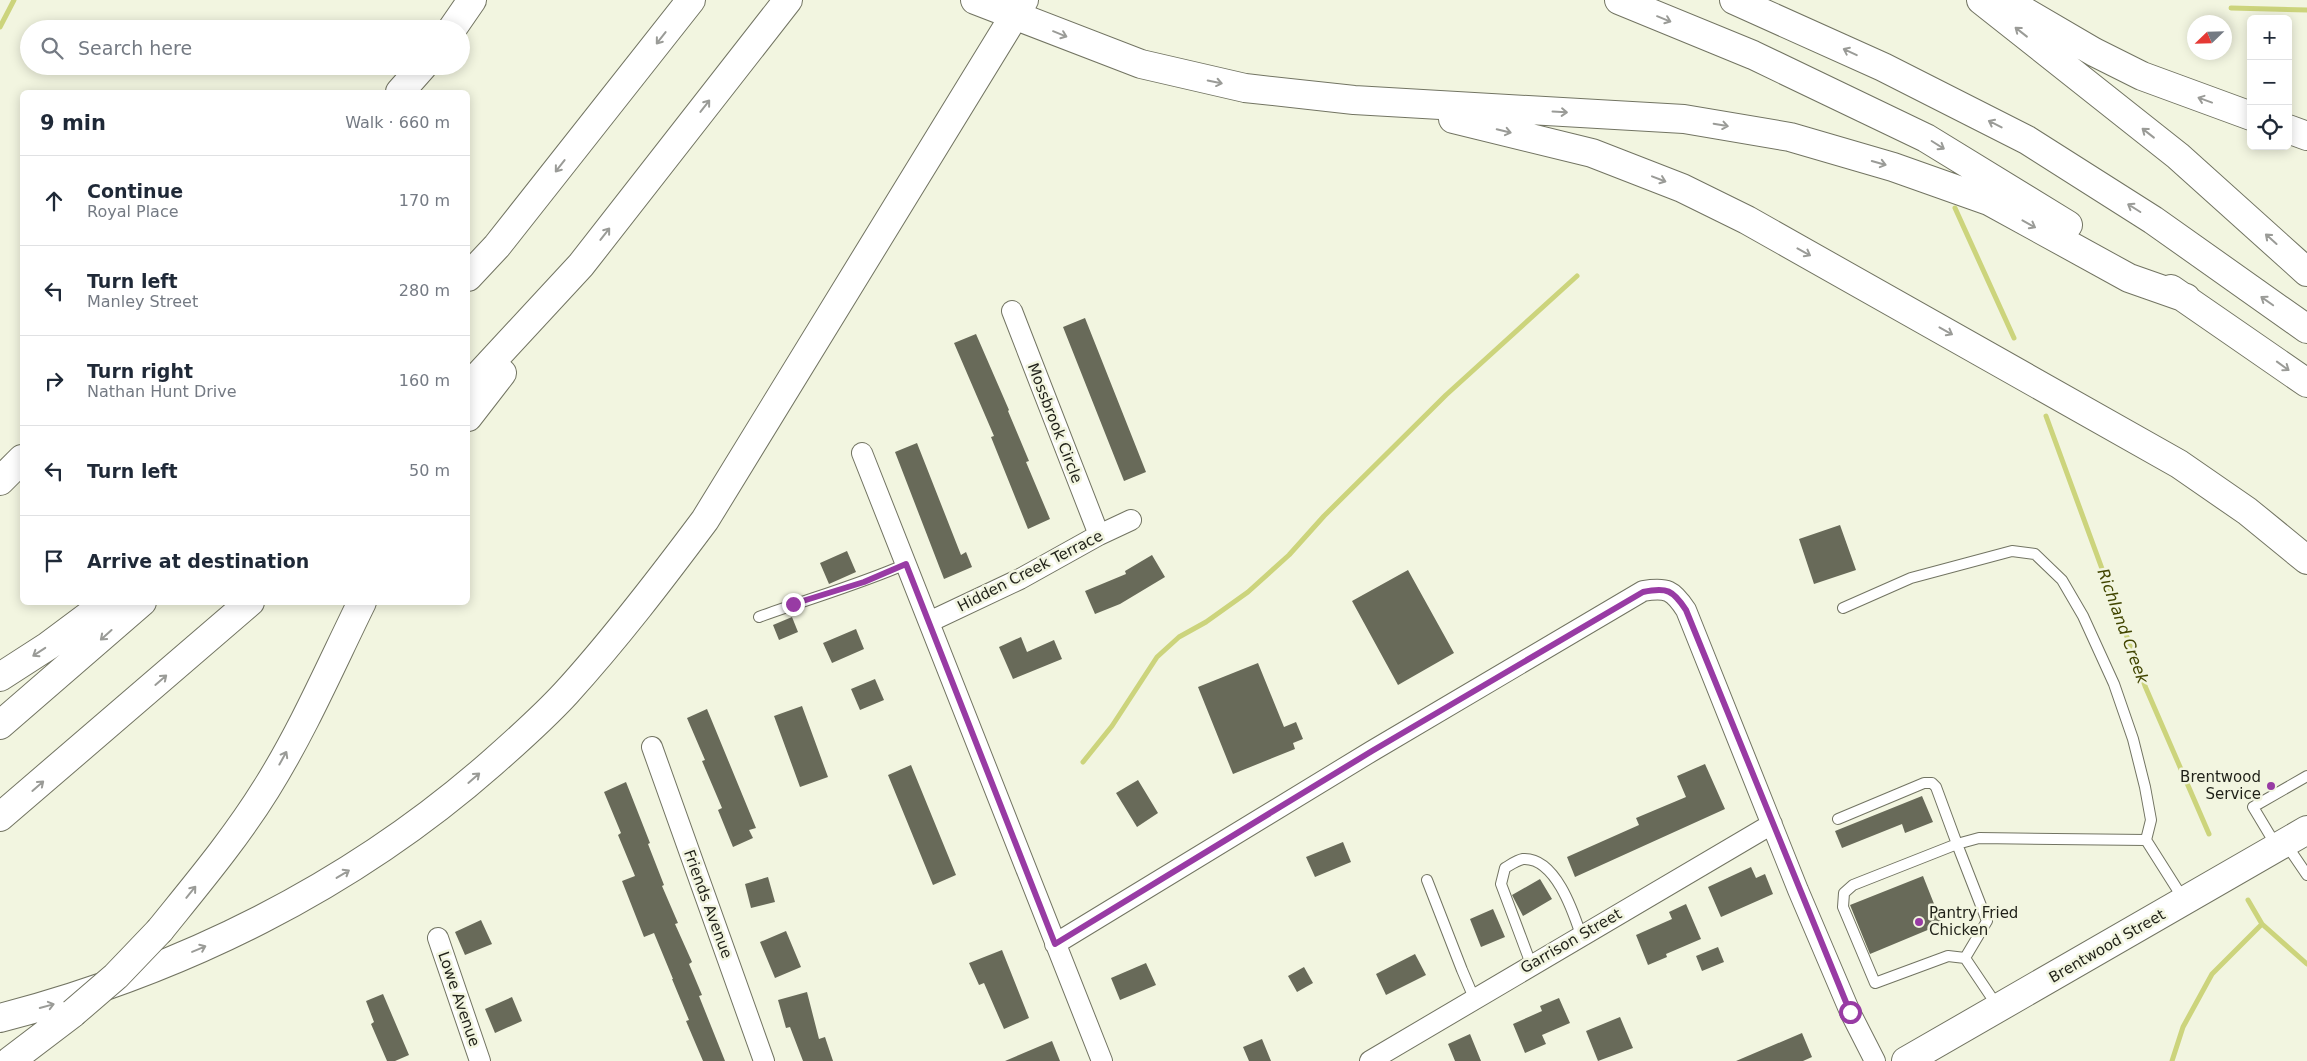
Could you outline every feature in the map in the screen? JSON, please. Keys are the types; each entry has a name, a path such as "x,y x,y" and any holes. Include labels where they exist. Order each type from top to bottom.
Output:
{"main road":[{"path":"458,20 472,0"},
{"path":"470,275 497,246 691,0"},
{"path":"470,414 581,265 788,0"},
{"path":"975,0 1019,8 1088,45 1141,64 1244,88 1354,100 1684,119 1790,137 1893,167 1989,202 2129,278 2186,298"},
{"path":"1619,0 1753,55 1926,138 2186,298 2307,383"},
{"path":"1734,0 1884,67 2027,140 2153,220 2307,329"},
{"path":"1981,0 2178,156 2307,272"},
{"path":"2005,0 2094,52 2142,76 2247,115"},
{"path":"0,1018 61,1002 150,970 218,941 296,903 357,866 454,796 514,743 565,693 660,580 705,520 1019,8"},
{"path":"402,90 415,75"},
{"path":"1354,100 1482,125 1592,153 1682,188 1747,220 2179,464 2247,511 2307,560"},
{"path":"2292,130 2307,136"},
{"path":"470,385 581,265"},
{"path":"0,481 20,461"},
{"path":"0,677 48,646 103,605"},
{"path":"0,725 139,605"},
{"path":"0,817 247,605"},
{"path":"10,1061 73,1013 116,976 160,930 222,854 266,789 300,728 361,605"},
{"name":"Brentwood Street","path":"1906,1061 2290,840"}],"street":[{"name":"Mossbrook Circle","path":"1012,311 1099,535"},
{"path":"862,453 1102,1061"},
{"name":"Hidden Creek Terrace","path":"929,622 1020,579 1099,535 1131,520"},
{"path":"1055,944 1364,756 1643,592 1660,588 1676,594 1686,610 1850,1012 1875,1061"},
{"name":"Friends Avenue","path":"652,747 764,1061"},
{"name":"Garrison Street","path":"1370,1061 1531,964 1772,824"},
{"name":"Lowe Avenue","path":"438,938 480,1061"}],"lane":[{"path":"1843,608 1910,578 2012,551 2035,554 2062,580 2083,616 2114,684 2133,739 2152,820 2146,840 2184,901"},
{"path":"759,617 815,596 864,582 906,564"},
{"path":"2307,776 2253,807 2290,840 2307,875"},
{"path":"1838,819 1924,783 1936,786 1987,921 1965,958"},
{"path":"1999,1008 1965,958 1948,956 1875,983 1843,901 1844,893 1853,885 1957,844 1979,838 2146,840"},
{"path":"1531,964 1502,884 1505,868 1522,859 1541,862 1557,881 1582,935"},
{"path":"1427,880 1474,998"}],"building":[{"path":"1085,318 1146,472 1124,481 1063,327"},
{"path":"976,334 1009,410 1029,461 1026,462 1050,519 1028,529 991,437 994,436 954,343"},
{"path":"917,443 961,555 966,552 972,567 944,579 895,452"},
{"path":"1840,525 1856,570 1814,584 1799,539"},
{"path":"847,551 856,572 829,584 820,563"},
{"path":"1152,555 1165,577 1120,604 1095,614 1085,591 1126,574 1125,571"},
{"path":"1408,570 1454,653 1398,685 1352,601"},
{"path":"792,617 798,632 779,640 773,625"},
{"path":"856,629 864,649 832,663 823,643"},
{"path":"1021,637 1027,652 1054,640 1062,659 1013,679 999,647"},
{"path":"1258,663 1284,727 1296,722 1303,739 1293,743 1295,749 1233,774 1198,687"},
{"path":"875,679 884,700 860,710 851,689"},
{"path":"802,706 828,777 800,787 774,716"},
{"path":"707,709 756,828 749,830 753,838 733,847 718,810 722,808 702,761 705,760 687,718"},
{"path":"1705,764 1725,809 1575,877 1567,857 1639,825 1636,818 1686,797 1677,776"},
{"path":"911,765 956,875 933,885 888,775"},
{"path":"1138,780 1158,813 1137,827 1116,793"},
{"path":"626,782 650,843 648,844 664,885 662,886 678,923 675,924 692,962 689,964 702,995 699,996 725,1061 703,1061 686,1021 689,1020 654,933 644,937 622,881 635,876 618,835 621,833 604,792"},
{"path":"1922,796 1933,822 1905,833 1902,824 1842,848 1835,831"},
{"path":"1343,842 1351,862 1315,877 1306,857"},
{"path":"1751,867 1756,878 1765,874 1773,894 1721,917 1708,887"},
{"path":"1923,876 1942,924 1870,954 1850,905"},
{"path":"768,877 775,902 751,908 745,884"},
{"path":"1540,879 1552,899 1523,916 1512,895"},
{"path":"1686,904 1701,939 1666,954 1667,957 1648,965 1636,935 1672,919 1669,912"},
{"path":"1493,909 1505,937 1481,947 1470,919"},
{"path":"481,920 492,944 465,955 455,932"},
{"path":"786,931 801,967 775,978 760,942"},
{"path":"1718,947 1724,962 1702,971 1696,956"},
{"path":"1002,950 1029,1018 1004,1029 984,983 979,985 969,963"},
{"path":"1415,954 1426,975 1386,995 1376,974"},
{"path":"1146,963 1156,985 1120,1000 1111,978"},
{"path":"1304,967 1313,983 1297,992 1288,976"},
{"path":"807,992 819,1039 825,1037 833,1061 803,1061 790,1027 786,1028 778,1000"},
{"path":"383,994 409,1055 395,1061 387,1061 371,1024 374,1022 366,1001"},
{"path":"512,997 522,1021 495,1033 485,1009"},
{"path":"1559,998 1570,1023 1542,1035 1546,1044 1525,1053 1513,1024 1542,1011 1540,1006"},
{"path":"1620,1017 1633,1048 1598,1061 1586,1031"},
{"path":"1802,1033 1812,1057 1803,1061 1736,1061"},
{"path":"1470,1034 1481,1061 1455,1061 1448,1044"},
{"path":"1262,1039 1271,1061 1249,1061 1243,1047"},
{"path":"1052,1041 1060,1061 1005,1061"}],"waterway":[{"path":"0,27 14,0"},
{"path":"2231,8 2307,10"},
{"name":"Richland Creek","path":"1955,208 2014,338"},
{"path":"1083,762 1112,726 1157,657 1179,637 1206,622 1248,592 1289,555 1324,516 1446,395 1577,276"},
{"name":"Richland Creek","path":"2046,416 2145,686 2209,834"},
{"name":"Richland Creek","path":"2248,900 2262,924 2307,964"},
{"path":"2172,1061 2183,1027 2212,974 2262,924"}],"place":[{"name":"Brentwood Service","path":"2271,786"},
{"name":"Pantry Fried Chicken","path":"1919,922"}],"route":[{"path":"793,604 864,582 906,564 1055,944 1372,751 1643,592 1660,588 1676,594 1686,610 1798,890 1850,1012"}]}
